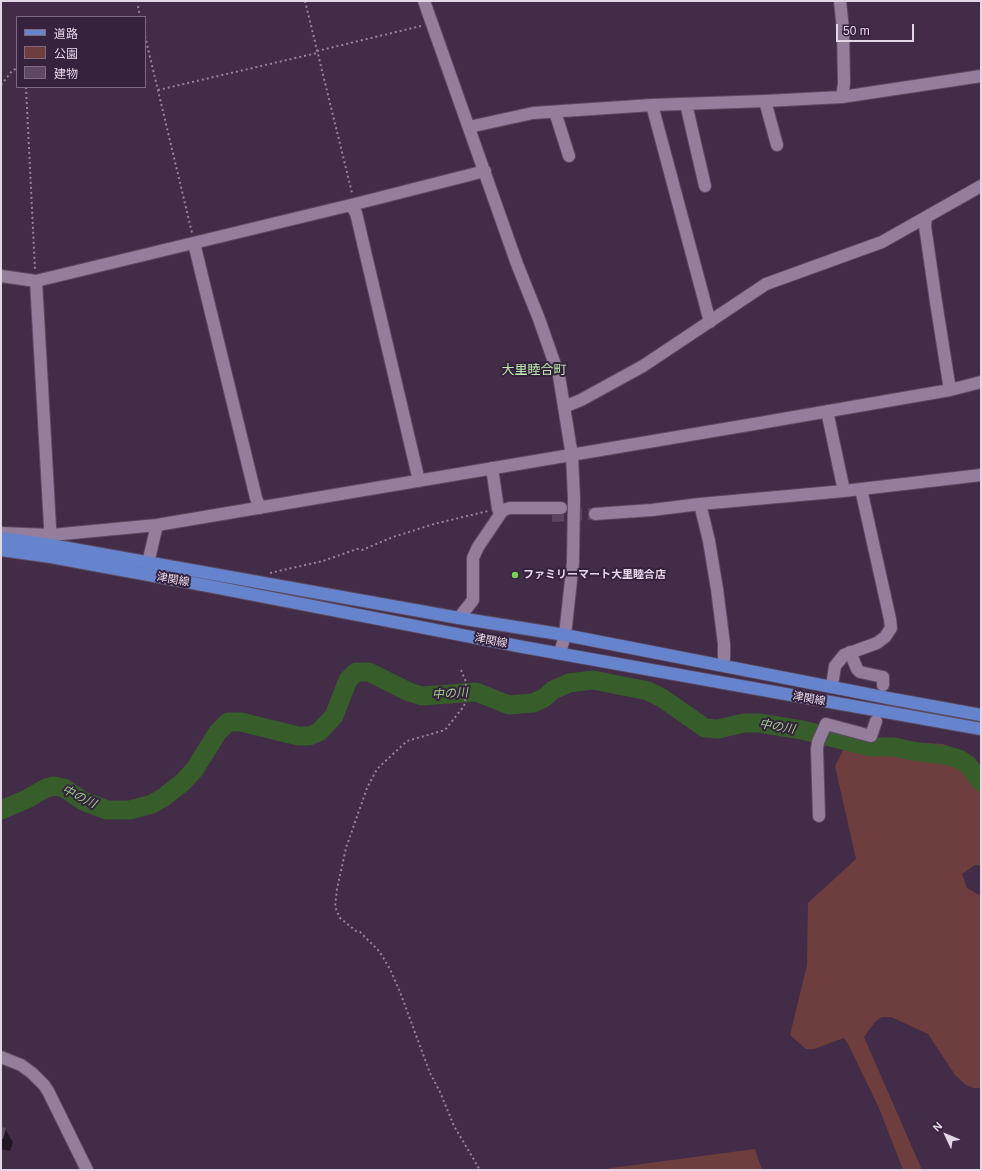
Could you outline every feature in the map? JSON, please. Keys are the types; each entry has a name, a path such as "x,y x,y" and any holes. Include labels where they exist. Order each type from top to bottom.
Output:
{"main road":[{"name":"津関線","path":"1,538 51,540 148,563 459,618 565,635 981,715"},
{"name":"津関線","path":"1,550 51,557 523,647 560,652 836,704 981,729"}],"street":[{"path":"424,1 517,264 539,319 559,376 572,456 574,498 573,562 565,635 560,652"},
{"path":"840,1 843,29 844,76 842,97"},
{"path":"469,127 534,113 652,105 765,102 842,97 981,76"},
{"path":"765,102 777,145"},
{"path":"686,104 706,186"},
{"path":"652,105 710,322"},
{"path":"556,112 569,156"},
{"path":"1,276 36,281 353,205 485,171"},
{"path":"564,407 622,379 766,284 882,242 981,186"},
{"path":"353,205 419,481"},
{"path":"926,217 925,226 950,390"},
{"path":"194,243 256,498 260,508"},
{"path":"36,281 51,557"},
{"path":"1,533 51,540 157,525 827,412 950,390 981,382"},
{"path":"827,412 844,491"},
{"path":"492,468 501,511"},
{"path":"592,517 700,504 844,491 981,476"},
{"path":"832,679 835,666 839,660 850,652 877,643 885,637 891,628 861,488"},
{"path":"700,504 709,541 717,589 724,644 724,658"},
{"path":"459,618 473,600 474,558 478,547 501,511 510,508 556,512"},
{"path":"148,563 157,525"},
{"path":"850,652 857,669 860,672 883,677 883,684"},
{"path":"819,816 816,760 818,742 826,724 871,736 876,721"},
{"path":"1,1057 20,1065 32,1073 44,1085 87,1170"}],"path":[{"path":"305,1 353,205"},
{"path":"138,6 140,16"},
{"path":"158,90 432,23"},
{"path":"146,40 194,243"},
{"path":"1,85 16,69"},
{"path":"26,88 36,281"},
{"path":"265,576 268,573 323,561 357,549 362,550 393,537 434,524 501,511"},
{"path":"462,670 466,682 464,706 444,730 407,741 377,769 367,788 346,848 337,889 335,907 340,918 356,931 360,932 379,951 390,969 430,1073 440,1092 454,1126 480,1170"}],"green space":[{"path":"849,739 943,744 981,766 981,866 975,865 962,874 967,888 981,896 981,1088 974,1088 966,1085 955,1075 928,1034 891,1017 882,1017 875,1022 864,1037 922,1170 903,1170 879,1108 844,1038 814,1049 806,1049 790,1035 807,965 808,903 856,859 835,766"},
{"path":"755,1149 762,1170 605,1170 611,1168"}],"building":[{"path":"1,1127 6,1128 3,1139 1,1139"}],"waterway":[{"name":"中の川","path":"1,810 27,799 46,788 54,786 64,788 83,801 107,810 130,810 152,804 164,797 183,782 194,770 218,732 228,722 241,722 298,736 309,736 319,732 334,716 348,680 356,672 369,672 409,692 422,696 476,692 509,705 533,703 544,698 553,690 569,683 593,680 648,691 662,698 705,728 718,729 744,723 759,723 802,730 871,747 894,747 918,752 946,755 959,759 968,765 981,782"}],"tunnel":[{"path":"552,516 595,514"}],"place":[{"name":"ファミリーマート大里睦合店","path":"515,575"}],"district":[{"name":"大里睦合町","path":"534,370"}]}
